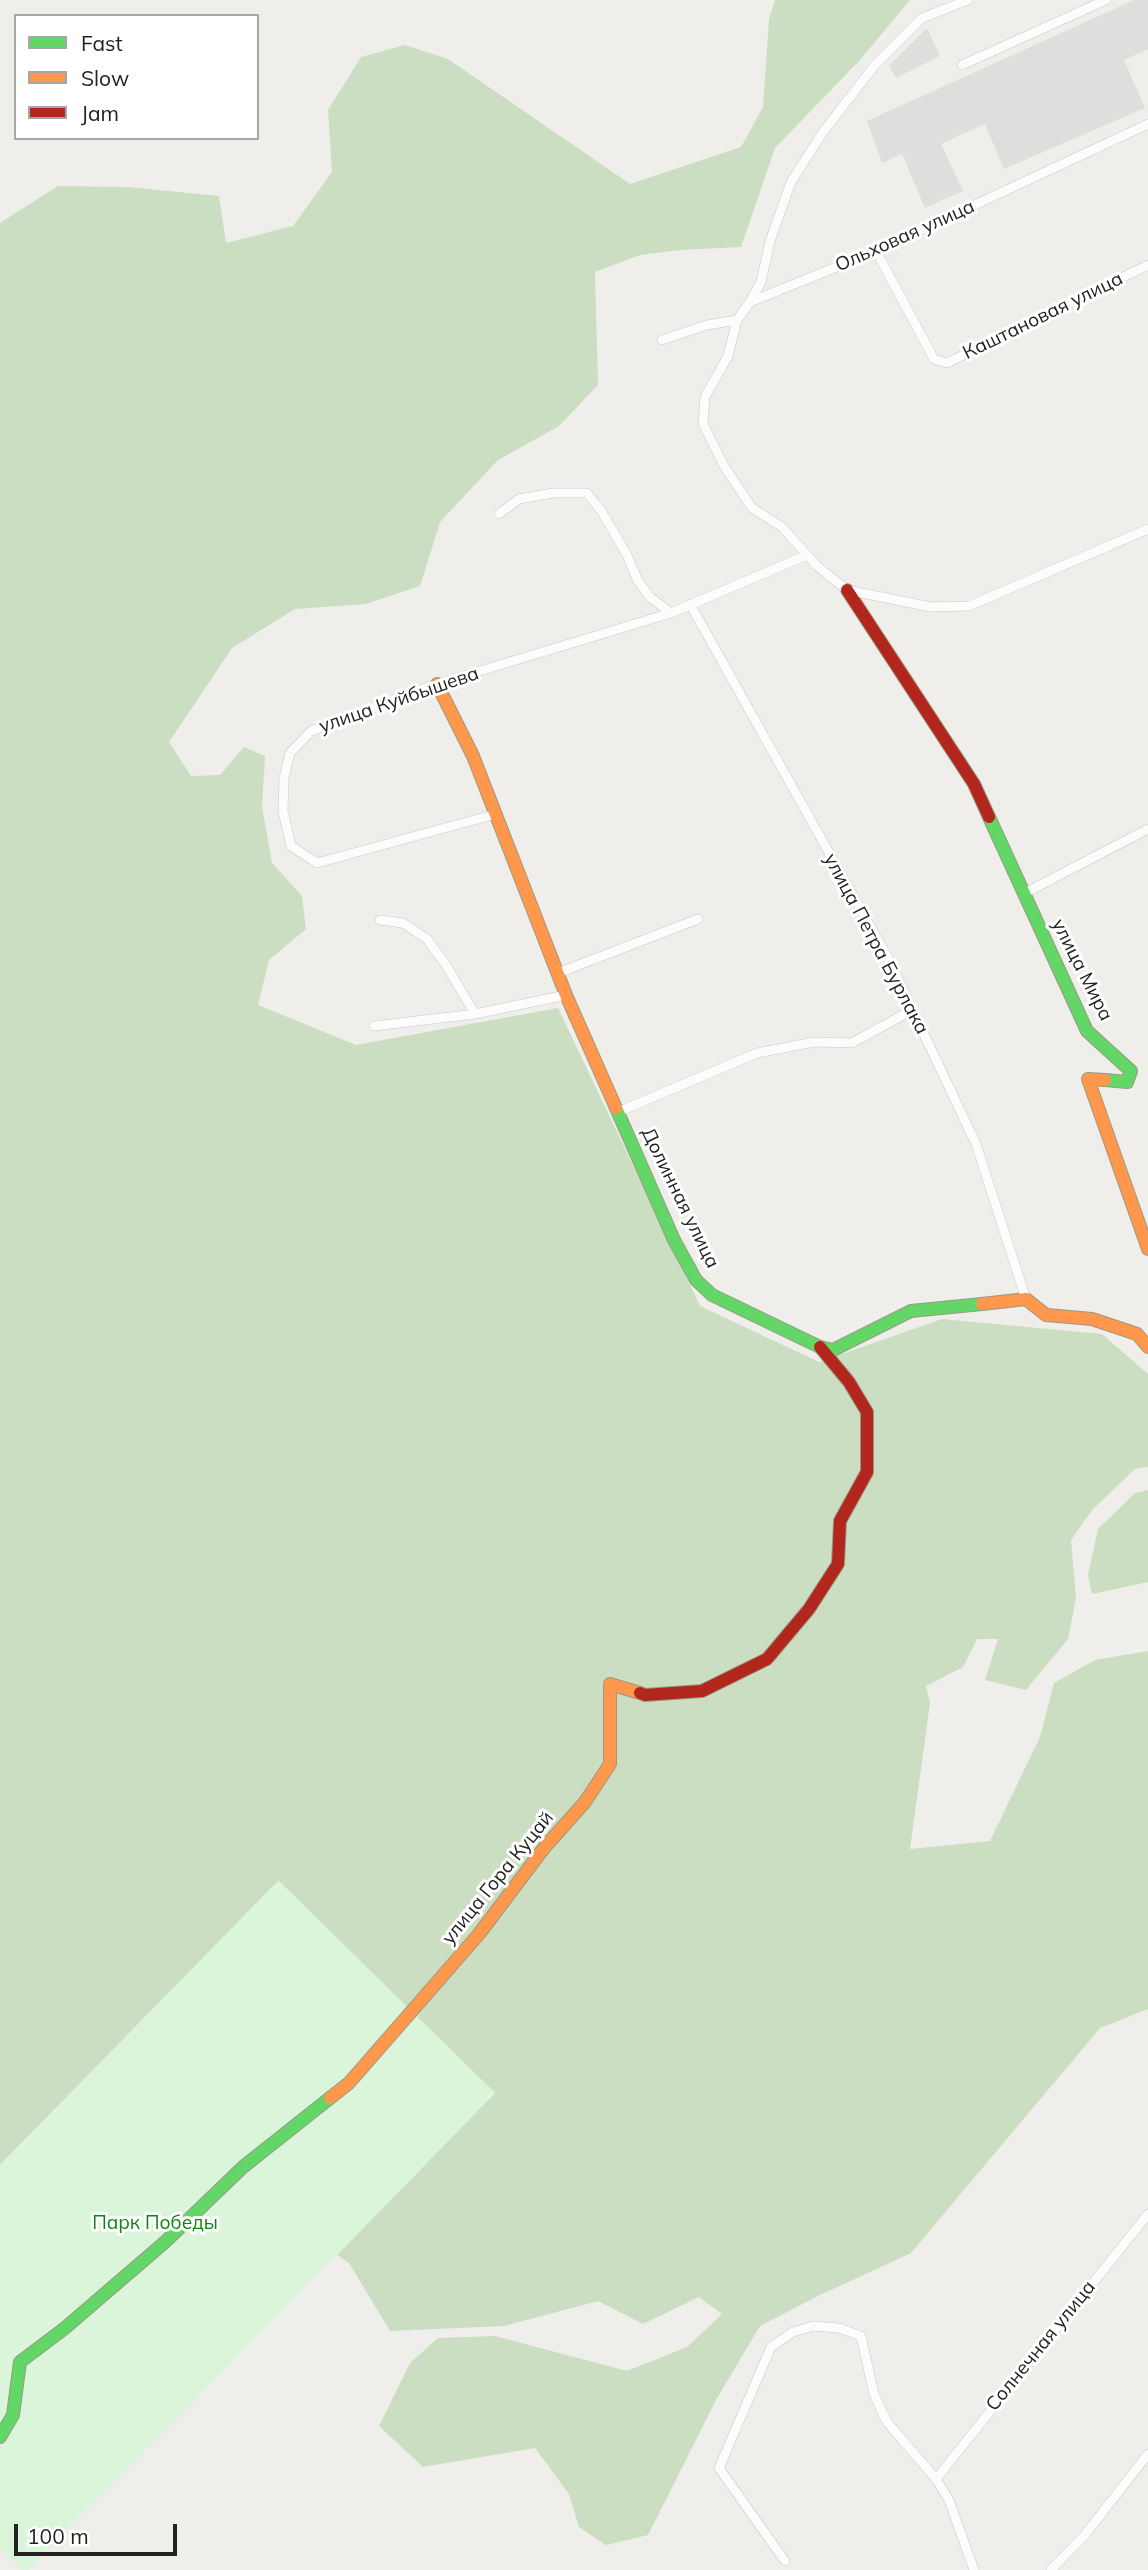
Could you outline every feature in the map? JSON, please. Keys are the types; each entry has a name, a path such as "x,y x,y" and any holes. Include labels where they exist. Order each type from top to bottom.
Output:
{"street":[{"path":"968,0 922,18 875,65 823,132 791,182 770,241 761,282 737,320 728,356 705,397 703,424 724,466 752,508 782,527 817,566 847,590 931,607 969,606 1148,529"},
{"path":"962,65 1106,0"},
{"name":"Ольховая улица","path":"750,302 876,251 1148,124"},
{"name":"Каштановая улица","path":"876,251 934,359 947,363 1148,265"},
{"path":"662,340 707,325 737,320"},
{"path":"499,514 519,499 553,493 587,493 602,512 627,555 638,581 650,597 671,613"},
{"name":"улица Куйбышева","path":"496,814 317,863 292,846 283,811 284,778 290,753 311,730 437,684 671,613 807,555"},
{"name":"улица Мира","path":"847,590 974,784 1087,1031 1131,1071 1127,1082 1088,1079 1148,1249"},
{"name":"улица Петра Бурлака","path":"690,604 888,958 976,1144 1026,1299"},
{"name":"Долинная улица","path":"437,684 473,756 566,995 674,1240 696,1280 712,1295 820,1348"},
{"path":"1023,894 1148,829"},
{"path":"558,973 698,919"},
{"path":"380,920 403,923 427,939 475,1014"},
{"path":"374,1026 475,1014 566,995"},
{"path":"618,1112 757,1053 814,1042 852,1043 912,1010"},
{"path":"820,1348 833,1350 911,1311 1026,1299 1046,1315 1091,1319 1137,1334 1148,1348"},
{"name":"улица Гора Куцай","path":"0,2437 13,2415 20,2362 65,2328 165,2242 243,2167 349,2083 479,1934 544,1848 585,1802 610,1764 610,1684 645,1695 702,1691 767,1659 809,1609 838,1564 840,1521 867,1472 867,1412 849,1382 820,1348"},
{"name":"Солнечная улица","path":"936,2479 1148,2214"},
{"path":"785,2561 719,2468 771,2347 793,2332 813,2326 839,2328 860,2336 874,2394 887,2422 936,2479 949,2500 974,2570"},
{"path":"1051,2570 1084,2536 1148,2454"}],"shaded area":[{"path":"1134,0 1148,0 1148,49 1124,60 1145,108 1004,169 985,124 941,144 963,191 925,208 902,154 882,163 867,121"},
{"path":"927,28 940,56 896,78 889,66"}],"green space":[{"path":"775,0 910,0 859,61 775,148 741,247 640,255 595,272 598,385 559,426 498,460 440,522 420,586 366,604 295,609 232,648 169,742 191,776 220,775 244,747 265,756 262,807 272,863 302,896 306,929 269,960 258,1005 356,1045 558,1008 700,1306 819,1362 942,1319 1102,1334 1148,1374 1148,1467 1135,1469 1092,1510 1071,1540 1076,1598 1068,1639 1026,1690 985,1680 998,1639 977,1639 963,1667 926,1686 930,1703 910,1849 990,1841 1040,1737 1054,1683 1095,1660 1148,1651 1148,2009 1100,2028 911,2253 760,2326 716,2400 648,2535 606,2545 579,2527 569,2494 535,2448 423,2467 379,2426 410,2363 438,2338 495,2336 627,2371 687,2347 722,2314 699,2297 643,2324 598,2301 504,2326 390,2331 349,2263 337,2255 495,2093 278,1881 0,2165 0,223 58,186 128,187 219,196 226,243 293,226 332,172 328,110 361,57 405,45 448,59 630,184 741,147 763,107 769,19"},
{"path":"1148,1490 1148,1582 1092,1594 1088,1575 1098,1529 1135,1493"},
{"name":"Парк Победы","path":"279,1881 495,2093 28,2570 22,2570 0,2549 0,2165"}],"traffic: fast":[{"path":"989,817 1087,1031 1131,1071 1127,1082 1105,1080"},
{"path":"616,1108 674,1240 696,1280 712,1295 820,1347 833,1350 911,1311 982,1304"},
{"path":"0,2437 13,2415 20,2362 65,2328 165,2242 243,2167 330,2098"}],"traffic: slow":[{"path":"437,684 473,756 566,995 616,1108"},
{"path":"1105,1080 1088,1079 1148,1249"},
{"path":"982,1304 1026,1299 1046,1315 1092,1319 1137,1334 1148,1347"},
{"path":"330,2098 349,2083 479,1934 544,1848 585,1802 610,1764 610,1684 640,1693"}],"traffic: jam":[{"path":"847,590 974,784 989,817"},
{"path":"640,1693 645,1695 702,1691 767,1659 809,1609 838,1564 840,1521 867,1472 867,1412 849,1382 820,1347"}]}
